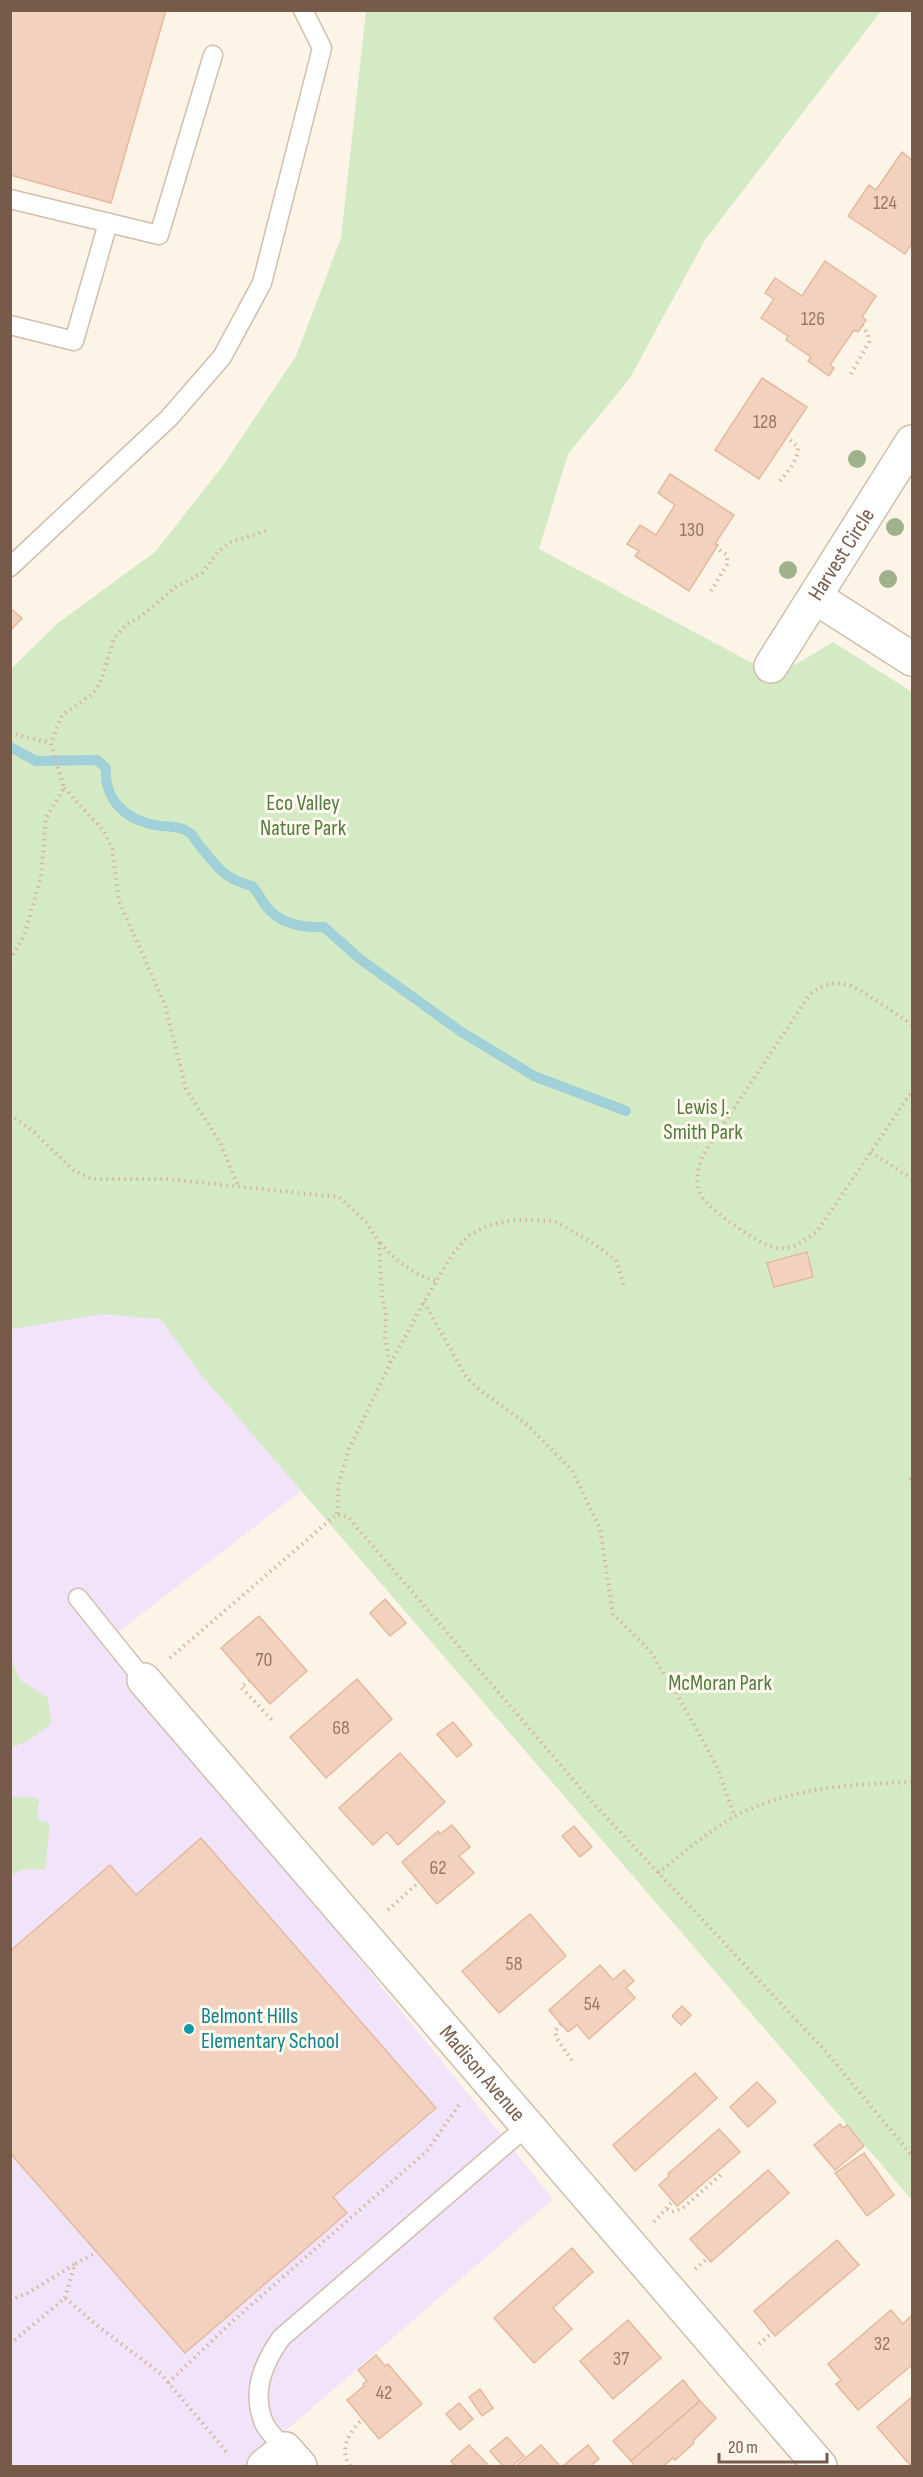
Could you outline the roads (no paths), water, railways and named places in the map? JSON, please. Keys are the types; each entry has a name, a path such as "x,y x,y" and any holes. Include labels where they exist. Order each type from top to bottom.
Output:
{"street":[{"name":"Harvest Circle","path":"771,666 912,442"},
{"path":"814,597 912,659"},
{"name":"Madison Avenue","path":"144,1680 527,2126 806,2461"}],"lane":[{"path":"10,567 169,418 222,357 262,283 322,48 303,10"},
{"path":"10,199 159,235 213,55"},
{"path":"10,325 74,341 108,223"},
{"path":"78,1598 144,1680"},
{"path":"283,2461 264,2425 258,2402 259,2379 268,2357 281,2338 527,2126"}],"waterway":[{"path":"10,747 36,761 97,760 106,768 108,788 123,811 140,821 186,830 221,871 252,886 271,912 278,917 300,926 324,927 360,959 460,1031 534,1076 626,1111"}],"place":[{"name":"Belmont Hills Elementary School","path":"189,2029"}],"park label":[{"name":"Eco Valley Nature Park","path":"303,816"},
{"name":"Lewis J. Smith Park","path":"703,1120"},
{"name":"McMoran Park","path":"720,1683"}]}
